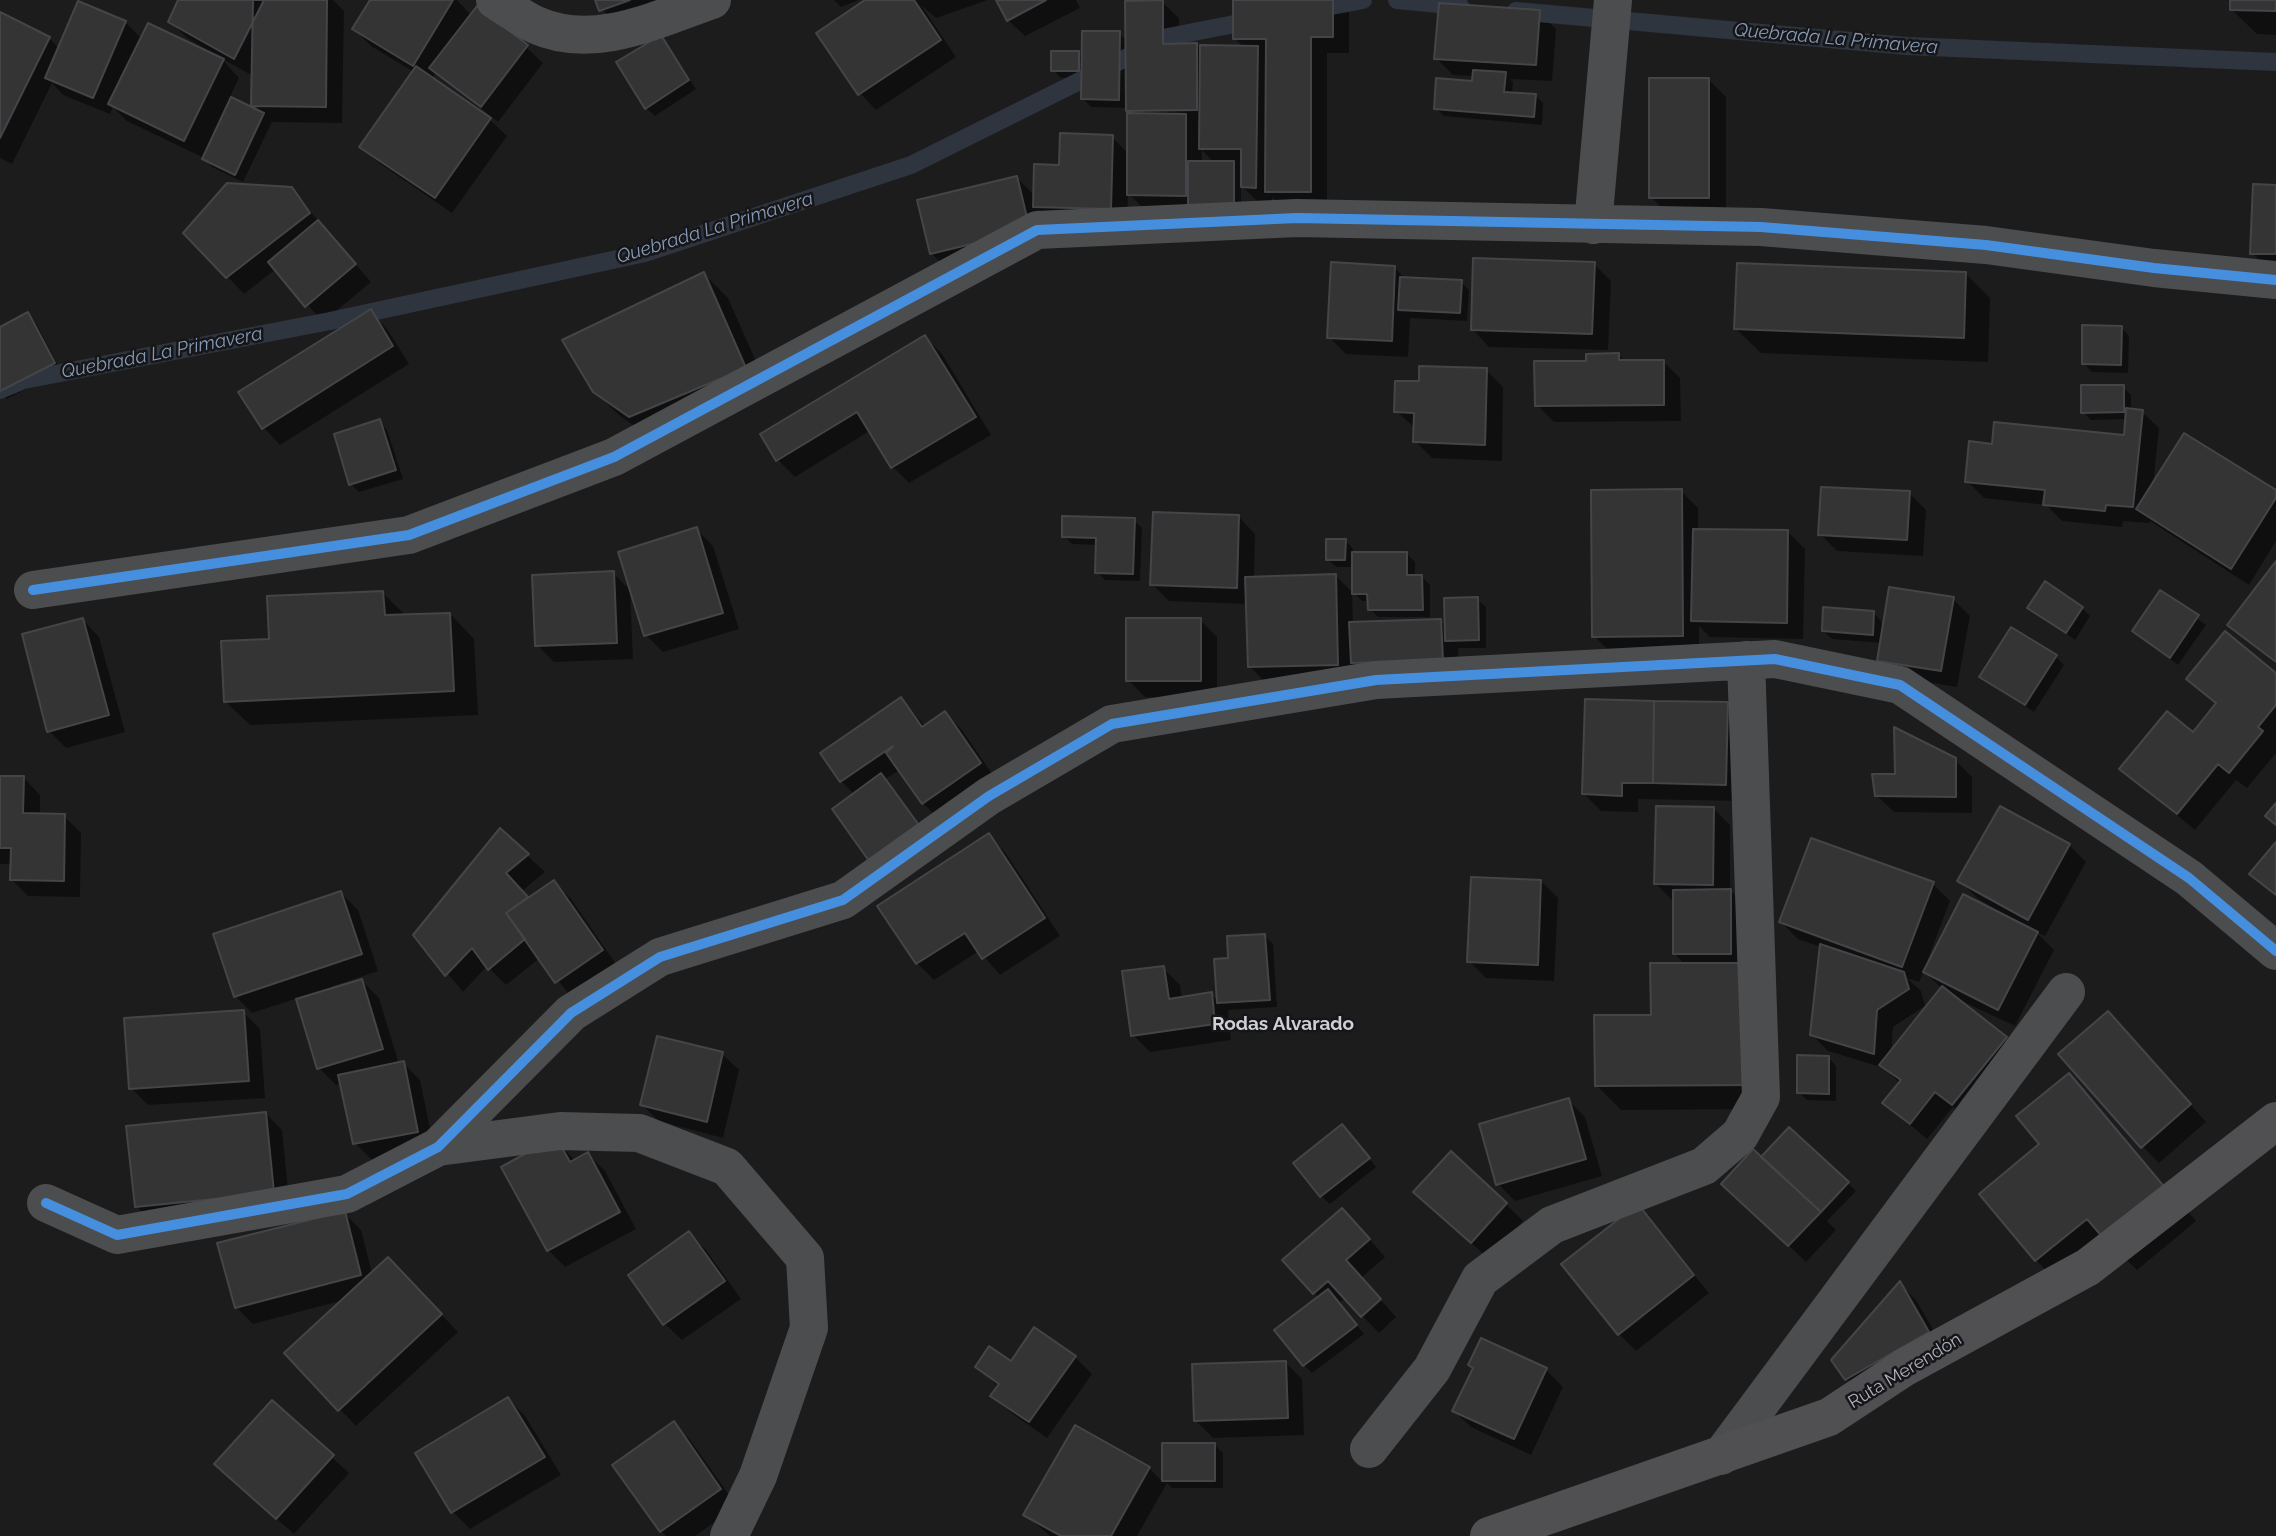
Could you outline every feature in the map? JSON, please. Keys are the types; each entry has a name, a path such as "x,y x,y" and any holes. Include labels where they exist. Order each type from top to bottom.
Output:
{"street":[{"path":"495,0 536,25 570,35 618,32 712,0"},
{"path":"1593,225 1613,0"},
{"path":"33,590 409,535 614,457 1037,230 1297,218 1761,227 1959,243 2276,280"},
{"path":"46,1203 117,1235 347,1194 438,1147 571,1013 660,957 844,900 989,796 1112,724 1376,680 1775,659 1900,684 2189,878 2276,951"},
{"path":"1369,1449 1432,1369 1480,1279 1552,1225 1704,1166 1740,1135 1761,1097 1746,660"},
{"path":"1721,1456 2066,992"},
{"name":"Ruta Merendón","path":"1489,1536 1829,1417 1905,1367 2088,1267 2276,1121"},
{"path":"438,1147 560,1130 639,1133 727,1167 805,1258 808,1328 758,1476 729,1536"}],"building":[{"path":"178,0 264,0 234,59 168,22"},
{"path":"253,0 327,0 326,107 251,106"},
{"path":"370,0 453,0 413,66 352,29"},
{"path":"595,0 630,0 599,11"},
{"path":"865,0 914,0 941,40 858,95 816,33"},
{"path":"996,0 1046,0 1007,21"},
{"path":"1163,0 1163,44 1197,43 1197,110 1126,111 1125,1"},
{"path":"1233,0 1333,0 1333,37 1311,37 1311,192 1265,192 1266,39 1233,39"},
{"path":"2230,0 2276,0 2276,11 2230,10"},
{"path":"78,1 126,21 93,98 45,78"},
{"path":"1439,3 1540,10 1536,65 1434,59"},
{"path":"477,6 528,45 481,107 429,68"},
{"path":"0,12 50,37 0,138"},
{"path":"148,23 224,59 184,141 108,104"},
{"path":"1082,31 1120,31 1119,100 1081,99"},
{"path":"661,35 689,80 645,109 616,62"},
{"path":"1200,45 1258,46 1256,188 1241,187 1241,149 1199,149"},
{"path":"1051,51 1079,51 1079,71 1051,71"},
{"path":"416,66 491,118 435,198 359,147"},
{"path":"1473,70 1506,72 1504,92 1536,94 1534,117 1434,109 1436,78 1472,81"},
{"path":"1649,78 1709,78 1709,198 1649,198"},
{"path":"231,97 264,113 235,175 202,159"},
{"path":"1127,113 1186,114 1186,196 1127,195"},
{"path":"1060,133 1113,135 1111,209 1033,207 1034,164 1059,165"},
{"path":"1188,161 1234,161 1234,211 1188,211"},
{"path":"1017,176 1030,230 930,254 917,200"},
{"path":"227,183 292,187 310,213 226,278 183,233"},
{"path":"2253,184 2276,185 2276,254 2250,254"},
{"path":"318,220 356,264 305,307 268,262"},
{"path":"1473,258 1595,262 1592,334 1471,330"},
{"path":"1331,262 1395,266 1392,341 1327,338"},
{"path":"1737,263 1966,272 1964,338 1734,329"},
{"path":"704,272 746,368 629,417 593,392 562,340"},
{"path":"1400,277 1462,280 1460,313 1398,310"},
{"path":"371,309 393,346 262,429 238,392"},
{"path":"28,312 55,363 0,391 0,327"},
{"path":"2082,325 2122,326 2121,365 2082,364"},
{"path":"925,335 976,417 891,468 857,412 776,461 760,434"},
{"path":"1619,353 1619,360 1664,360 1664,405 1535,406 1534,361 1586,361 1586,354"},
{"path":"1419,366 1487,368 1485,445 1413,442 1414,413 1394,412 1395,381 1419,381"},
{"path":"2081,385 2124,385 2124,412 2081,413"},
{"path":"2126,408 2143,410 2133,507 2106,505 2105,511 2043,505 2045,490 1965,482 1969,441 1992,444 1994,422 2124,435"},
{"path":"380,419 396,470 349,485 334,434"},
{"path":"2184,433 2276,490 2276,498 2231,569 2136,509"},
{"path":"1821,487 1910,491 1907,540 1818,535"},
{"path":"1682,489 1683,636 1592,637 1591,490"},
{"path":"1153,512 1239,515 1237,588 1150,585"},
{"path":"1062,516 1135,518 1133,574 1095,573 1096,538 1062,537"},
{"path":"697,527 723,613 644,636 618,552"},
{"path":"1693,529 1788,530 1787,623 1691,621"},
{"path":"1326,539 1346,539 1345,560 1326,560"},
{"path":"1352,552 1407,552 1407,575 1422,575 1423,610 1368,610 1367,594 1352,594"},
{"path":"2276,561 2276,662 2227,625"},
{"path":"614,571 617,643 535,646 532,575"},
{"path":"1336,574 1338,665 1248,667 1245,577"},
{"path":"2045,581 2083,607 2066,633 2027,608"},
{"path":"1889,587 1954,597 1941,671 1877,661"},
{"path":"2160,590 2199,615 2170,658 2132,631"},
{"path":"383,591 385,615 450,613 454,691 224,702 221,641 269,639 267,596"},
{"path":"1478,597 1479,640 1445,641 1444,598"},
{"path":"1823,607 1874,611 1873,635 1822,631"},
{"path":"83,618 109,715 47,732 22,634"},
{"path":"1126,618 1201,618 1201,681 1126,681"},
{"path":"1441,619 1443,660 1351,663 1349,622"},
{"path":"2011,627 2057,655 2025,705 1979,677"},
{"path":"2225,631 2276,673 2276,705 2258,727 2263,731 2229,773 2218,764 2177,814 2119,769 2167,711 2193,732 2216,703 2186,679"},
{"path":"901,697 922,727 945,711 981,763 922,804 886,753 893,746 840,782 820,753"},
{"path":"1585,699 1654,701 1653,783 1622,783 1622,796 1582,794"},
{"path":"1654,701 1728,702 1726,785 1653,783"},
{"path":"1894,727 1956,758 1956,797 1875,796 1872,774 1895,774"},
{"path":"881,773 919,825 869,861 832,809"},
{"path":"0,776 24,776 23,813 65,814 64,881 10,880 11,848 0,848"},
{"path":"2276,803 2276,825 2265,816"},
{"path":"1656,806 1714,807 1713,885 1654,884"},
{"path":"2000,806 2070,844 2028,920 1957,881"},
{"path":"500,828 529,854 506,873 528,897 506,913 525,939 488,970 472,948 445,976 413,935"},
{"path":"989,833 1045,918 982,959 965,933 916,964 877,906"},
{"path":"1811,838 1934,882 1902,967 1779,922"},
{"path":"2276,842 2276,895 2249,874"},
{"path":"1471,877 1541,880 1538,965 1467,962"},
{"path":"554,880 603,950 555,983 506,913"},
{"path":"1731,889 1731,954 1673,954 1673,890"},
{"path":"341,891 362,954 234,997 213,934"},
{"path":"1963,894 2038,932 1998,1010 1923,972"},
{"path":"1265,934 1270,1000 1217,1003 1214,959 1228,958 1227,936"},
{"path":"1820,944 1904,972 1909,989 1877,1010 1874,1054 1810,1035"},
{"path":"1650,963 1750,963 1751,1085 1595,1086 1594,1015 1651,1015"},
{"path":"1164,966 1169,999 1212,992 1215,1024 1131,1036 1122,971"},
{"path":"362,979 383,1049 317,1069 296,999"},
{"path":"1942,986 2007,1037 1952,1105 1935,1092 1910,1124 1882,1103 1901,1080 1879,1065"},
{"path":"244,1010 249,1081 129,1089 124,1018"},
{"path":"2108,1011 2191,1104 2141,1148 2058,1054"},
{"path":"657,1036 723,1052 707,1122 640,1105"},
{"path":"1797,1055 1829,1056 1829,1094 1797,1093"},
{"path":"404,1061 418,1132 353,1144 338,1075"},
{"path":"2069,1073 2172,1196 2111,1247 2087,1219 2035,1261 1979,1194 2039,1144 2016,1116"},
{"path":"1569,1098 1586,1159 1496,1185 1479,1124"},
{"path":"266,1112 274,1193 135,1207 126,1126"},
{"path":"1342,1124 1370,1158 1320,1197 1293,1163"},
{"path":"1789,1127 1849,1182 1821,1212 1761,1157"},
{"path":"556,1137 570,1162 588,1152 620,1212 547,1251 501,1167"},
{"path":"1753,1149 1821,1212 1788,1246 1721,1184"},
{"path":"1451,1151 1507,1203 1471,1243 1413,1192"},
{"path":"1638,1204 1694,1275 1618,1335 1561,1264"},
{"path":"1342,1208 1370,1239 1346,1260 1381,1299 1361,1317 1328,1281 1313,1294 1282,1260"},
{"path":"345,1211 361,1275 235,1308 217,1243"},
{"path":"689,1231 725,1281 663,1325 628,1275"},
{"path":"388,1257 442,1314 338,1411 284,1353"},
{"path":"1900,1281 1929,1332 1845,1380 1831,1360"},
{"path":"1328,1289 1357,1325 1303,1366 1274,1330"},
{"path":"1034,1327 1076,1356 1029,1422 990,1396 999,1384 975,1367 989,1346 1011,1361"},
{"path":"1481,1338 1547,1368 1514,1439 1452,1411 1473,1368 1468,1365"},
{"path":"1286,1361 1288,1418 1194,1421 1192,1364"},
{"path":"508,1397 545,1457 451,1513 415,1453"},
{"path":"272,1400 334,1455 276,1519 214,1464"},
{"path":"674,1421 721,1489 660,1532 612,1465"},
{"path":"1075,1425 1150,1467 1111,1536 1061,1536 1023,1515"},
{"path":"1162,1443 1215,1443 1215,1481 1162,1481"}],"waterway":[{"name":"Quebrada La Primavera","path":"1310,10 1363,0"},
{"name":"Quebrada La Primavera","path":"1397,0 1460,6"},
{"name":"Quebrada La Primavera","path":"1516,11 1907,46 2276,62"},
{"name":"Quebrada La Primavera","path":"0,390 24,380 330,321 645,253 911,165 1168,37 1255,20"}],"cycle path":[{"path":"33,590 409,535 614,457 1037,230 1297,218 1761,227 1986,245 2154,268 2276,280"},
{"path":"46,1203 117,1235 347,1194 438,1147 571,1013 660,957 843,900 989,796 1112,724 1376,680 1775,659 1900,685 2189,878 2276,951"}],"district":[{"name":"Rodas Alvarado","path":"1283,1024"}]}
